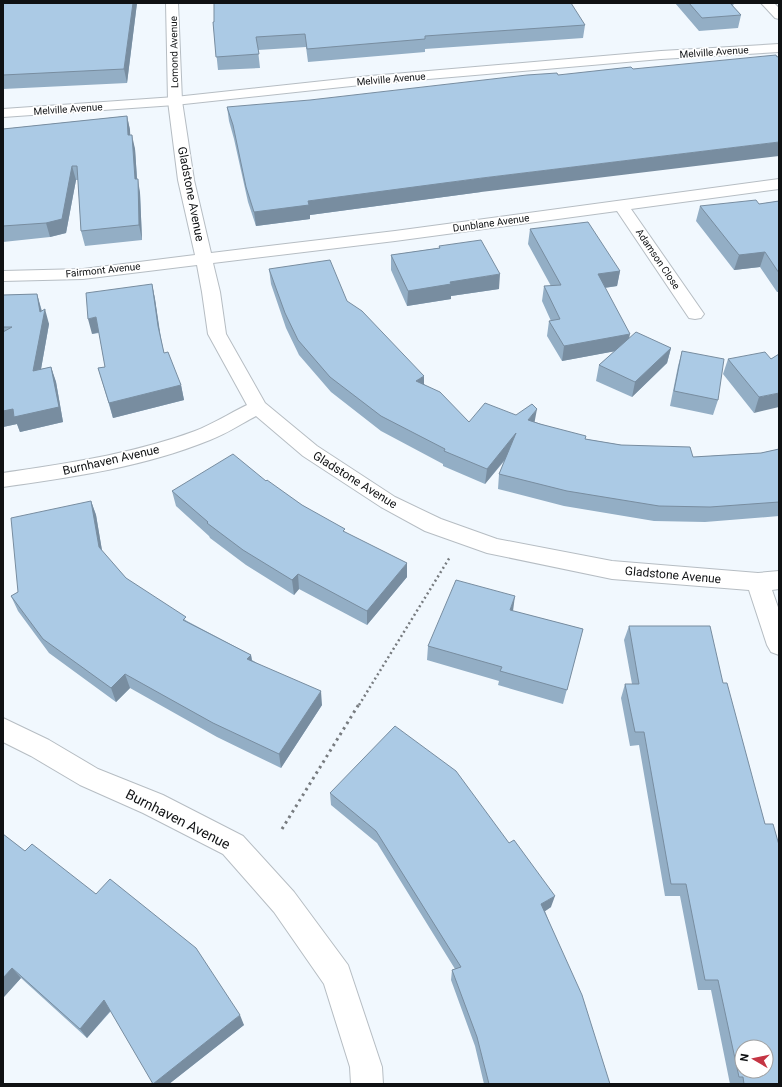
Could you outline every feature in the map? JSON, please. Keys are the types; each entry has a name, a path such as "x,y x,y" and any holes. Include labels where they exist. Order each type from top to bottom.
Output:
{"street":[{"name":"Lomond Avenue","path":"172,3 175,102"},
{"path":"767,3 779,15"},
{"name":"Melville Avenue","path":"3,113 175,102 370,80 661,55 779,48"},
{"name":"Gladstone Avenue","path":"175,102 186,180 211,292 217,334 258,407 310,451 388,502 433,525 489,544 612,570 768,581"},
{"name":"Dunblane Avenue","path":"203,258 395,236 779,184"},
{"name":"Adamson Close","path":"621,205 695,314"},
{"name":"Fairmont Avenue","path":"3,276 83,274 203,258"},
{"name":"Burnhaven Avenue","path":"3,480 89,467 143,455 204,435 258,407"},
{"path":"768,581 779,645"},
{"name":"Burnhaven Avenue","path":"3,729 40,748 89,777 153,804 233,845 284,902 337,976 366,1067 367,1084"}],"path":[{"path":"282,829 450,557"}],"building":[{"path":"3,3 133,3 124,69 3,75"},
{"path":"214,3 571,3 585,25 425,36 425,39 307,49 305,34 256,37 259,54 216,57 213,22"},
{"path":"689,3 730,3 741,15 702,18"},
{"path":"776,55 777,57 779,56 779,142 308,201 309,205 254,212 246,187 233,125 227,107 310,100 527,75 557,73 558,75 631,67 633,69"},
{"path":"127,116 128,135 132,135 135,179 138,179 139,225 81,231 77,166 72,166 62,219 46,223 3,226 3,129"},
{"path":"756,200 759,204 779,201 779,273 765,252 739,255 700,206"},
{"path":"588,222 620,271 598,274 630,334 564,346 549,321 560,319 544,286 561,285 530,229"},
{"path":"481,240 500,274 450,282 451,284 408,291 391,255 440,248 439,246"},
{"path":"330,260 347,301 362,311 424,376 416,381 440,392 469,422 485,403 516,415 532,404 537,409 528,420 586,436 585,439 621,445 690,447 693,457 761,453 779,449 779,502 710,507 659,506 567,491 499,474 516,433 487,469 444,451 445,449 381,416 330,377 298,340 285,313 269,269"},
{"path":"152,284 158,326 164,353 168,352 181,385 109,403 98,368 105,367 96,317 88,319 86,293"},
{"path":"37,294 40,312 45,309 33,371 51,367 59,407 14,417 13,409 3,411 3,332 12,327 3,327 3,295"},
{"path":"636,332 671,348 635,382 599,365"},
{"path":"682,351 724,359 718,400 674,391"},
{"path":"765,352 771,359 779,354 779,393 759,397 728,359"},
{"path":"233,454 266,481 267,480 302,505 345,529 343,531 407,563 367,611 298,574 292,580 243,550 207,523 208,522 172,491"},
{"path":"91,501 99,547 126,578 186,617 183,620 251,655 247,659 321,691 279,754 213,723 125,674 111,688 43,639 11,596 18,592 11,518"},
{"path":"456,580 515,596 510,610 583,629 567,690 500,671 502,667 428,646"},
{"path":"629,626 710,626 723,683 727,683 765,824 773,824 779,845 779,1084 744,1084 743,1079 774,1079 774,1039 734,1039 734,1054 718,980 705,980 686,884 671,884 644,732 635,732 625,684 639,684"},
{"path":"395,726 456,771 509,843 514,840 555,896 541,904 582,995 610,1084 489,1084 477,1037 452,970 461,967 376,831 330,793"},
{"path":"3,834 25,851 32,844 96,894 110,879 196,948 240,1015 153,1084 104,1000 80,1029 12,968 3,978"}]}
